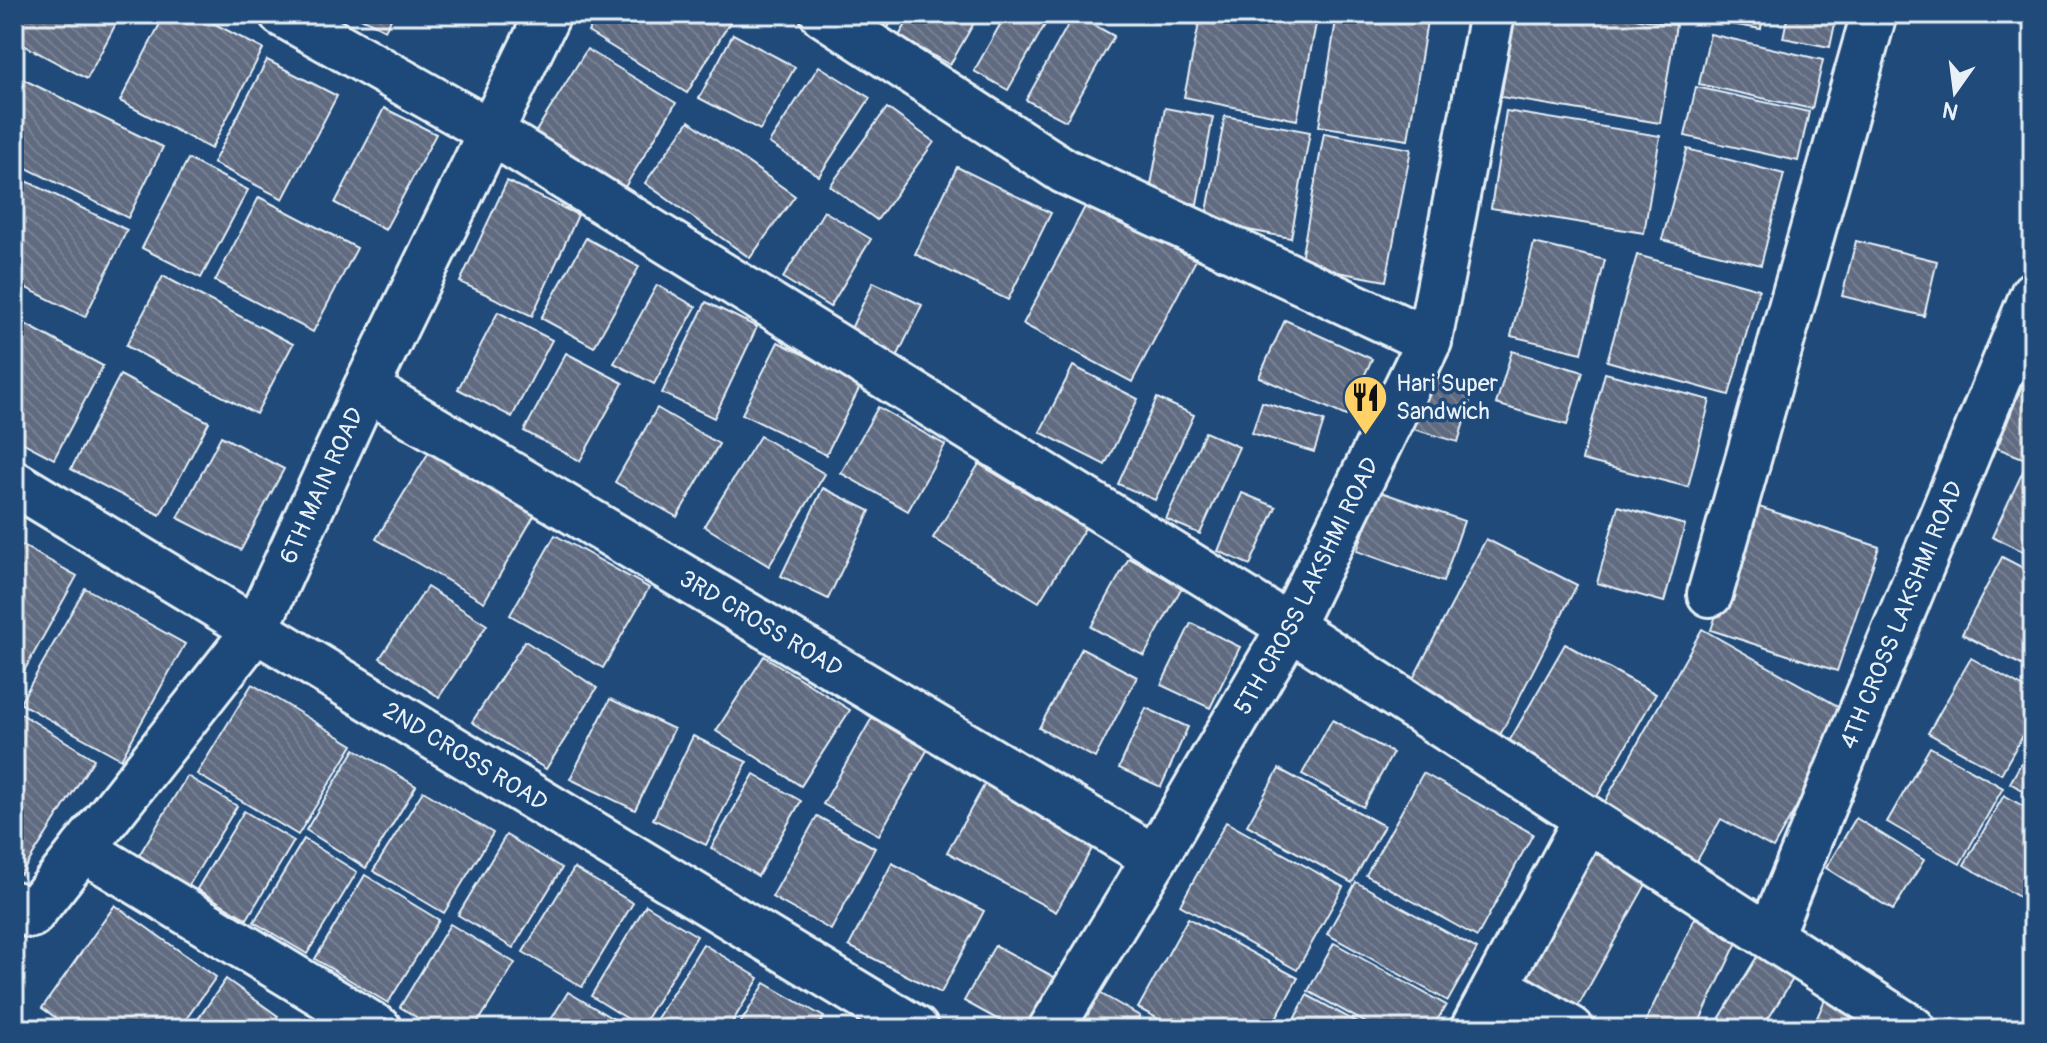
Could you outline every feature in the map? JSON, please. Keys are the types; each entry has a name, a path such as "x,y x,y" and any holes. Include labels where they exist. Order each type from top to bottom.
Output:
{"street":[{"path":"282,14 491,132 1290,627 1913,1029"},
{"name":"6TH MAIN ROAD","path":"22,909 83,849 256,629 366,388 548,14"},
{"path":"823,14 1064,171 1429,341"},
{"name":"5TH CROSS LAKSHMI ROAD","path":"1051,1029 1290,627 1429,341 1492,14"},
{"path":"1710,594 1874,14"},
{"name":"4TH CROSS LAKSHMI ROAD","path":"1770,935 2033,294"},
{"name":"3RD CROSS ROAD","path":"366,388 1155,858"},
{"name":"2ND CROSS ROAD","path":"14,483 916,1029"},
{"path":"1473,1029 1587,818"},
{"path":"83,849 379,1029"},
{"path":"1497,986 1571,1029"}],"building":[{"path":"14,14 121,14 87,79 14,40"},
{"path":"165,14 196,14 263,49 211,149 120,101"},
{"path":"353,14 394,14 385,30"},
{"path":"599,14 717,14 730,22 687,93 588,32"},
{"path":"862,14 895,14 888,28"},
{"path":"912,14 979,14 950,65 899,36"},
{"path":"1006,14 1051,14 1008,90 974,71"},
{"path":"1074,14 1114,36 1066,121 1026,100"},
{"path":"1201,14 1318,14 1297,120 1184,97"},
{"path":"1337,14 1428,14 1408,140 1319,126"},
{"path":"1515,14 1611,14 1676,25 1660,123 1501,97"},
{"path":"1707,14 1763,14 1761,29 1706,20"},
{"path":"1788,14 1837,14 1830,47 1783,38"},
{"path":"733,34 795,67 760,130 699,98"},
{"path":"1710,34 1823,60 1812,109 1699,84"},
{"path":"587,49 676,103 625,187 535,133"},
{"path":"267,60 337,96 283,199 213,163"},
{"path":"819,66 870,98 819,176 769,143"},
{"path":"14,75 163,147 128,218 14,162"},
{"path":"1696,87 1809,112 1798,161 1685,136"},
{"path":"384,108 436,134 385,230 335,203"},
{"path":"887,108 934,142 877,220 830,186"},
{"path":"1165,108 1213,117 1197,204 1149,196"},
{"path":"1506,111 1660,136 1644,233 1491,208"},
{"path":"1225,116 1310,132 1291,238 1205,222"},
{"path":"689,121 795,196 750,258 645,183"},
{"path":"1324,133 1411,149 1386,281 1300,265"},
{"path":"1687,149 1784,174 1761,265 1662,240"},
{"path":"188,159 248,190 201,278 142,248"},
{"path":"957,167 1051,213 1008,300 915,254"},
{"path":"14,175 127,230 85,317 14,282"},
{"path":"507,181 578,215 532,316 460,282"},
{"path":"259,197 357,248 313,332 215,281"},
{"path":"1087,203 1196,260 1132,382 1023,324"},
{"path":"824,211 871,239 830,307 783,278"},
{"path":"586,238 639,267 594,347 541,318"},
{"path":"1856,241 1937,261 1924,316 1842,296"},
{"path":"1534,243 1605,260 1582,353 1511,336"},
{"path":"1637,255 1759,289 1729,395 1607,361"},
{"path":"163,276 293,344 256,414 126,346"},
{"path":"873,282 922,305 897,357 848,335"},
{"path":"657,285 696,307 654,384 614,363"},
{"path":"706,302 757,327 714,418 662,393"},
{"path":"498,312 552,340 512,417 458,389"},
{"path":"1285,320 1372,359 1346,416 1259,377"},
{"path":"25,324 103,366 54,459 14,438 14,345"},
{"path":"778,342 862,383 826,455 742,414"},
{"path":"1512,351 1583,372 1567,425 1496,404"},
{"path":"566,353 623,383 580,461 524,431"},
{"path":"2033,358 2033,462 1997,448"},
{"path":"1073,366 1138,399 1105,465 1040,432"},
{"path":"1427,372 1473,391 1458,442 1399,425"},
{"path":"1605,373 1710,400 1688,487 1582,460"},
{"path":"120,375 209,422 160,515 71,469"},
{"path":"1157,398 1194,415 1155,500 1118,484"},
{"path":"1262,402 1324,421 1314,452 1252,433"},
{"path":"878,407 945,445 908,511 841,473"},
{"path":"657,408 719,444 677,517 615,482"},
{"path":"1205,432 1239,447 1200,534 1166,519"},
{"path":"221,436 284,469 241,550 178,518"},
{"path":"760,436 825,474 769,566 704,526"},
{"path":"432,447 538,509 484,602 376,539"},
{"path":"979,464 1085,528 1039,602 933,538"},
{"path":"2024,469 2033,473 2033,556 1992,537"},
{"path":"823,488 870,511 828,599 781,576"},
{"path":"1378,491 1464,521 1443,582 1357,551"},
{"path":"1242,493 1276,507 1250,565 1218,551"},
{"path":"1753,505 1879,547 1837,671 1711,630"},
{"path":"1618,506 1685,525 1664,602 1597,583"},
{"path":"555,535 649,588 603,668 510,615"},
{"path":"1486,539 1577,585 1497,741 1405,694"},
{"path":"14,541 77,576 14,689"},
{"path":"2002,557 2033,573 2033,671 1962,634"},
{"path":"1129,558 1182,587 1144,656 1091,627"},
{"path":"427,587 487,625 439,697 380,658"},
{"path":"85,588 185,644 121,759 20,703"},
{"path":"1191,623 1240,647 1210,708 1161,685"},
{"path":"1702,629 1850,713 1773,848 1721,819 1694,866 1599,812"},
{"path":"525,641 597,688 546,769 472,722"},
{"path":"1565,644 1656,694 1594,802 1503,752"},
{"path":"1082,648 1137,677 1095,758 1039,728"},
{"path":"764,656 850,710 801,786 716,731"},
{"path":"1971,658 2033,693 2033,717 2001,774 1928,733"},
{"path":"252,684 353,745 298,835 197,774"},
{"path":"610,699 674,729 635,810 570,779"},
{"path":"1146,708 1188,727 1161,787 1119,768"},
{"path":"20,713 94,759 21,874 14,869 14,723"},
{"path":"873,716 929,747 879,835 823,804"},
{"path":"1332,720 1393,753 1363,807 1302,774"},
{"path":"693,736 747,762 706,845 653,819"},
{"path":"2033,742 2033,796 2010,783"},
{"path":"1930,747 2003,788 1960,864 1887,822"},
{"path":"355,749 416,786 366,868 306,830"},
{"path":"1279,769 1384,826 1352,883 1247,825"},
{"path":"1423,773 1533,834 1477,937 1366,875"},
{"path":"754,774 801,801 758,876 711,848"},
{"path":"187,776 237,806 188,887 138,857"},
{"path":"987,780 1097,840 1056,912 947,852"},
{"path":"423,791 493,833 444,913 373,871"},
{"path":"2004,795 2033,812 2033,905 1964,865"},
{"path":"244,811 294,841 247,919 197,889"},
{"path":"817,816 875,848 831,930 772,897"},
{"path":"1856,818 1924,860 1893,910 1826,868"},
{"path":"1226,822 1343,887 1297,970 1180,905"},
{"path":"506,835 562,868 513,948 458,915"},
{"path":"304,839 357,872 307,954 254,922"},
{"path":"1594,846 1650,877 1576,1010 1521,980"},
{"path":"892,863 984,911 941,993 849,946"},
{"path":"574,868 633,903 582,987 523,952"},
{"path":"365,875 439,920 388,1003 315,959"},
{"path":"1356,882 1477,949 1448,1001 1327,934"},
{"path":"115,905 216,977 179,1029 72,1029 42,1008"},
{"path":"646,905 697,936 641,1027 591,996"},
{"path":"1188,918 1298,978 1270,1029 1177,1029 1138,1008"},
{"path":"1695,918 1739,938 1696,1029 1642,1029"},
{"path":"450,924 515,963 474,1029 435,1029 400,1007"},
{"path":"1334,943 1446,1005 1432,1029 1377,1029 1308,991"},
{"path":"703,944 759,978 728,1029 660,1029 653,1025"},
{"path":"995,945 1056,978 1029,1029 1015,1029 964,1001"},
{"path":"1763,947 1799,969 1762,1029 1713,1029"},
{"path":"226,979 278,1016 269,1029 191,1029"},
{"path":"765,983 824,1017 817,1029 737,1029"},
{"path":"1096,991 1140,1016 1132,1029 1074,1029"},
{"path":"568,992 630,1029 545,1029"},
{"path":"1307,995 1369,1029 1289,1029"},
{"path":"1827,995 1898,1029 1812,1029"}],"place":[{"name":"Hari Super Sandwich","path":"1365,436"}]}
